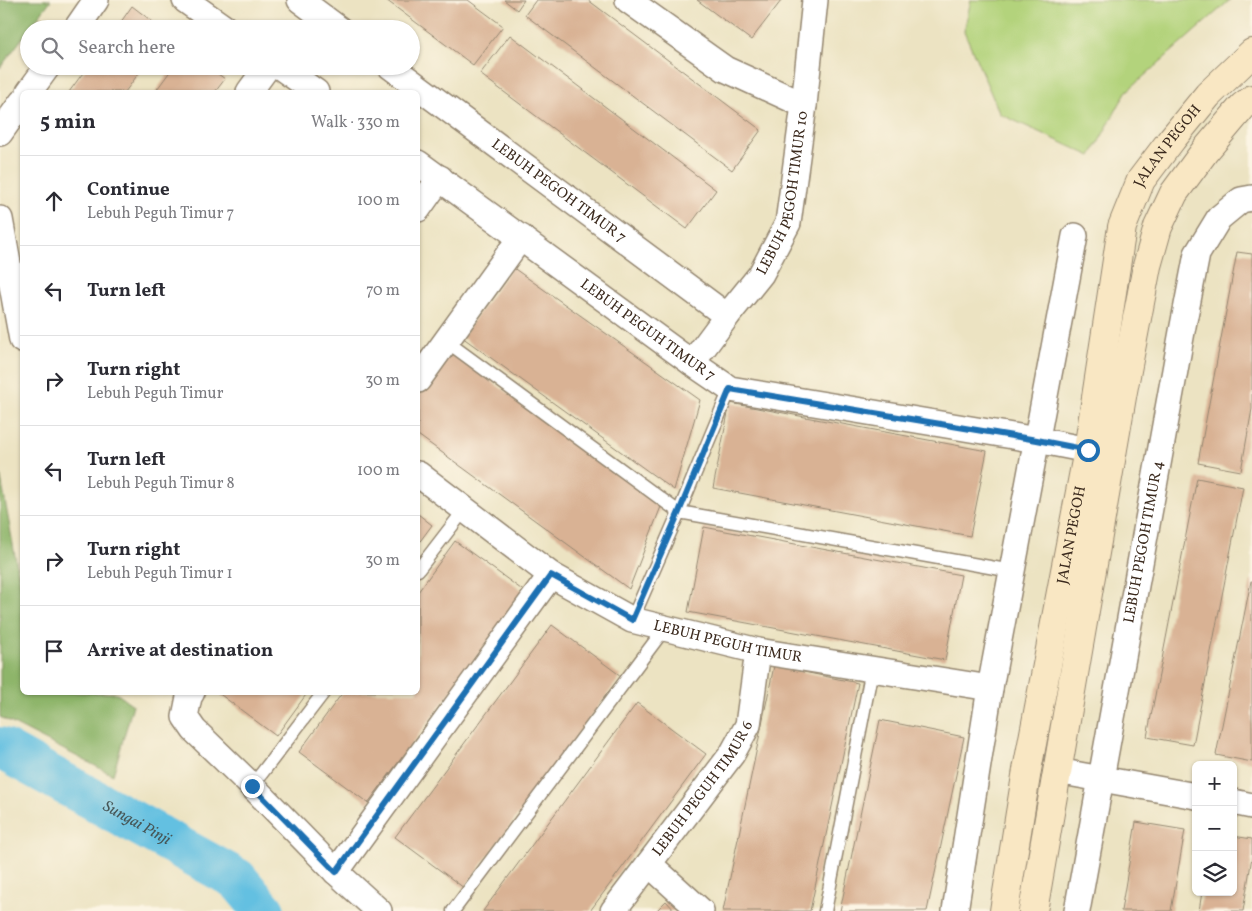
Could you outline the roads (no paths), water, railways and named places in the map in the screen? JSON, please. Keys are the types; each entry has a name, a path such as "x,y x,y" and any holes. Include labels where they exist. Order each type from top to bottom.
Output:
{"street":[{"path":"82,20 96,0"},
{"path":"185,0 213,20"},
{"path":"300,0 327,20"},
{"path":"628,0 725,69 804,105"},
{"name":"LEBUH PEGOH TIMUR 10","path":"692,363 761,274 788,222 804,105 815,0"},
{"name":"JALAN PEGOH","path":"1004,911 1039,706 1088,450 1122,227 1141,180 1172,138 1208,95 1252,53"},
{"path":"30,90 41,75"},
{"path":"250,90 261,75"},
{"path":"292,75 313,90"},
{"name":"LEBUH PEGOH TIMUR 7","path":"402,75 727,316"},
{"path":"1034,911 1102,506 1147,266 1158,227 1174,193 1205,151 1243,106 1252,99"},
{"path":"0,133 20,105"},
{"name":"LEBUH PEGUH TIMUR 7","path":"420,164 730,389 1088,450"},
{"path":"420,206 440,178"},
{"name":"LEBUH PEGOH TIMUR 4","path":"1077,911 1197,254 1219,218 1241,200 1252,198"},
{"path":"0,219 20,329"},
{"path":"955,911 990,688 1075,236"},
{"path":"420,377 521,237"},
{"path":"1102,506 1088,450 1109,419 1123,391"},
{"name":"LEBUH PEGUH TIMUR","path":"420,476 551,575 632,620 758,651 990,688"},
{"path":"336,872 551,575"},
{"name":"LEBUH PEGUH TIMUR 6","path":"613,911 732,754 748,725 758,651"},
{"path":"190,695 185,717 194,730 336,872 379,911"},
{"path":"1039,706 1043,719 1044,747 1048,759 1057,771 1192,795"},
{"path":"1015,840 1024,828 1034,794 1041,784 1057,771"},
{"path":"1237,803 1252,806"},
{"path":"649,864 701,911"}],"lane":[{"path":"446,341 679,512 1012,571"},
{"path":"632,620 730,389"},
{"path":"420,567 464,509"},
{"path":"454,911 665,628"},
{"path":"826,911 872,669"},
{"path":"252,786 322,695"}],"waterway":[{"name":"Sungai Pinji","path":"0,748 237,879 264,911"}]}
